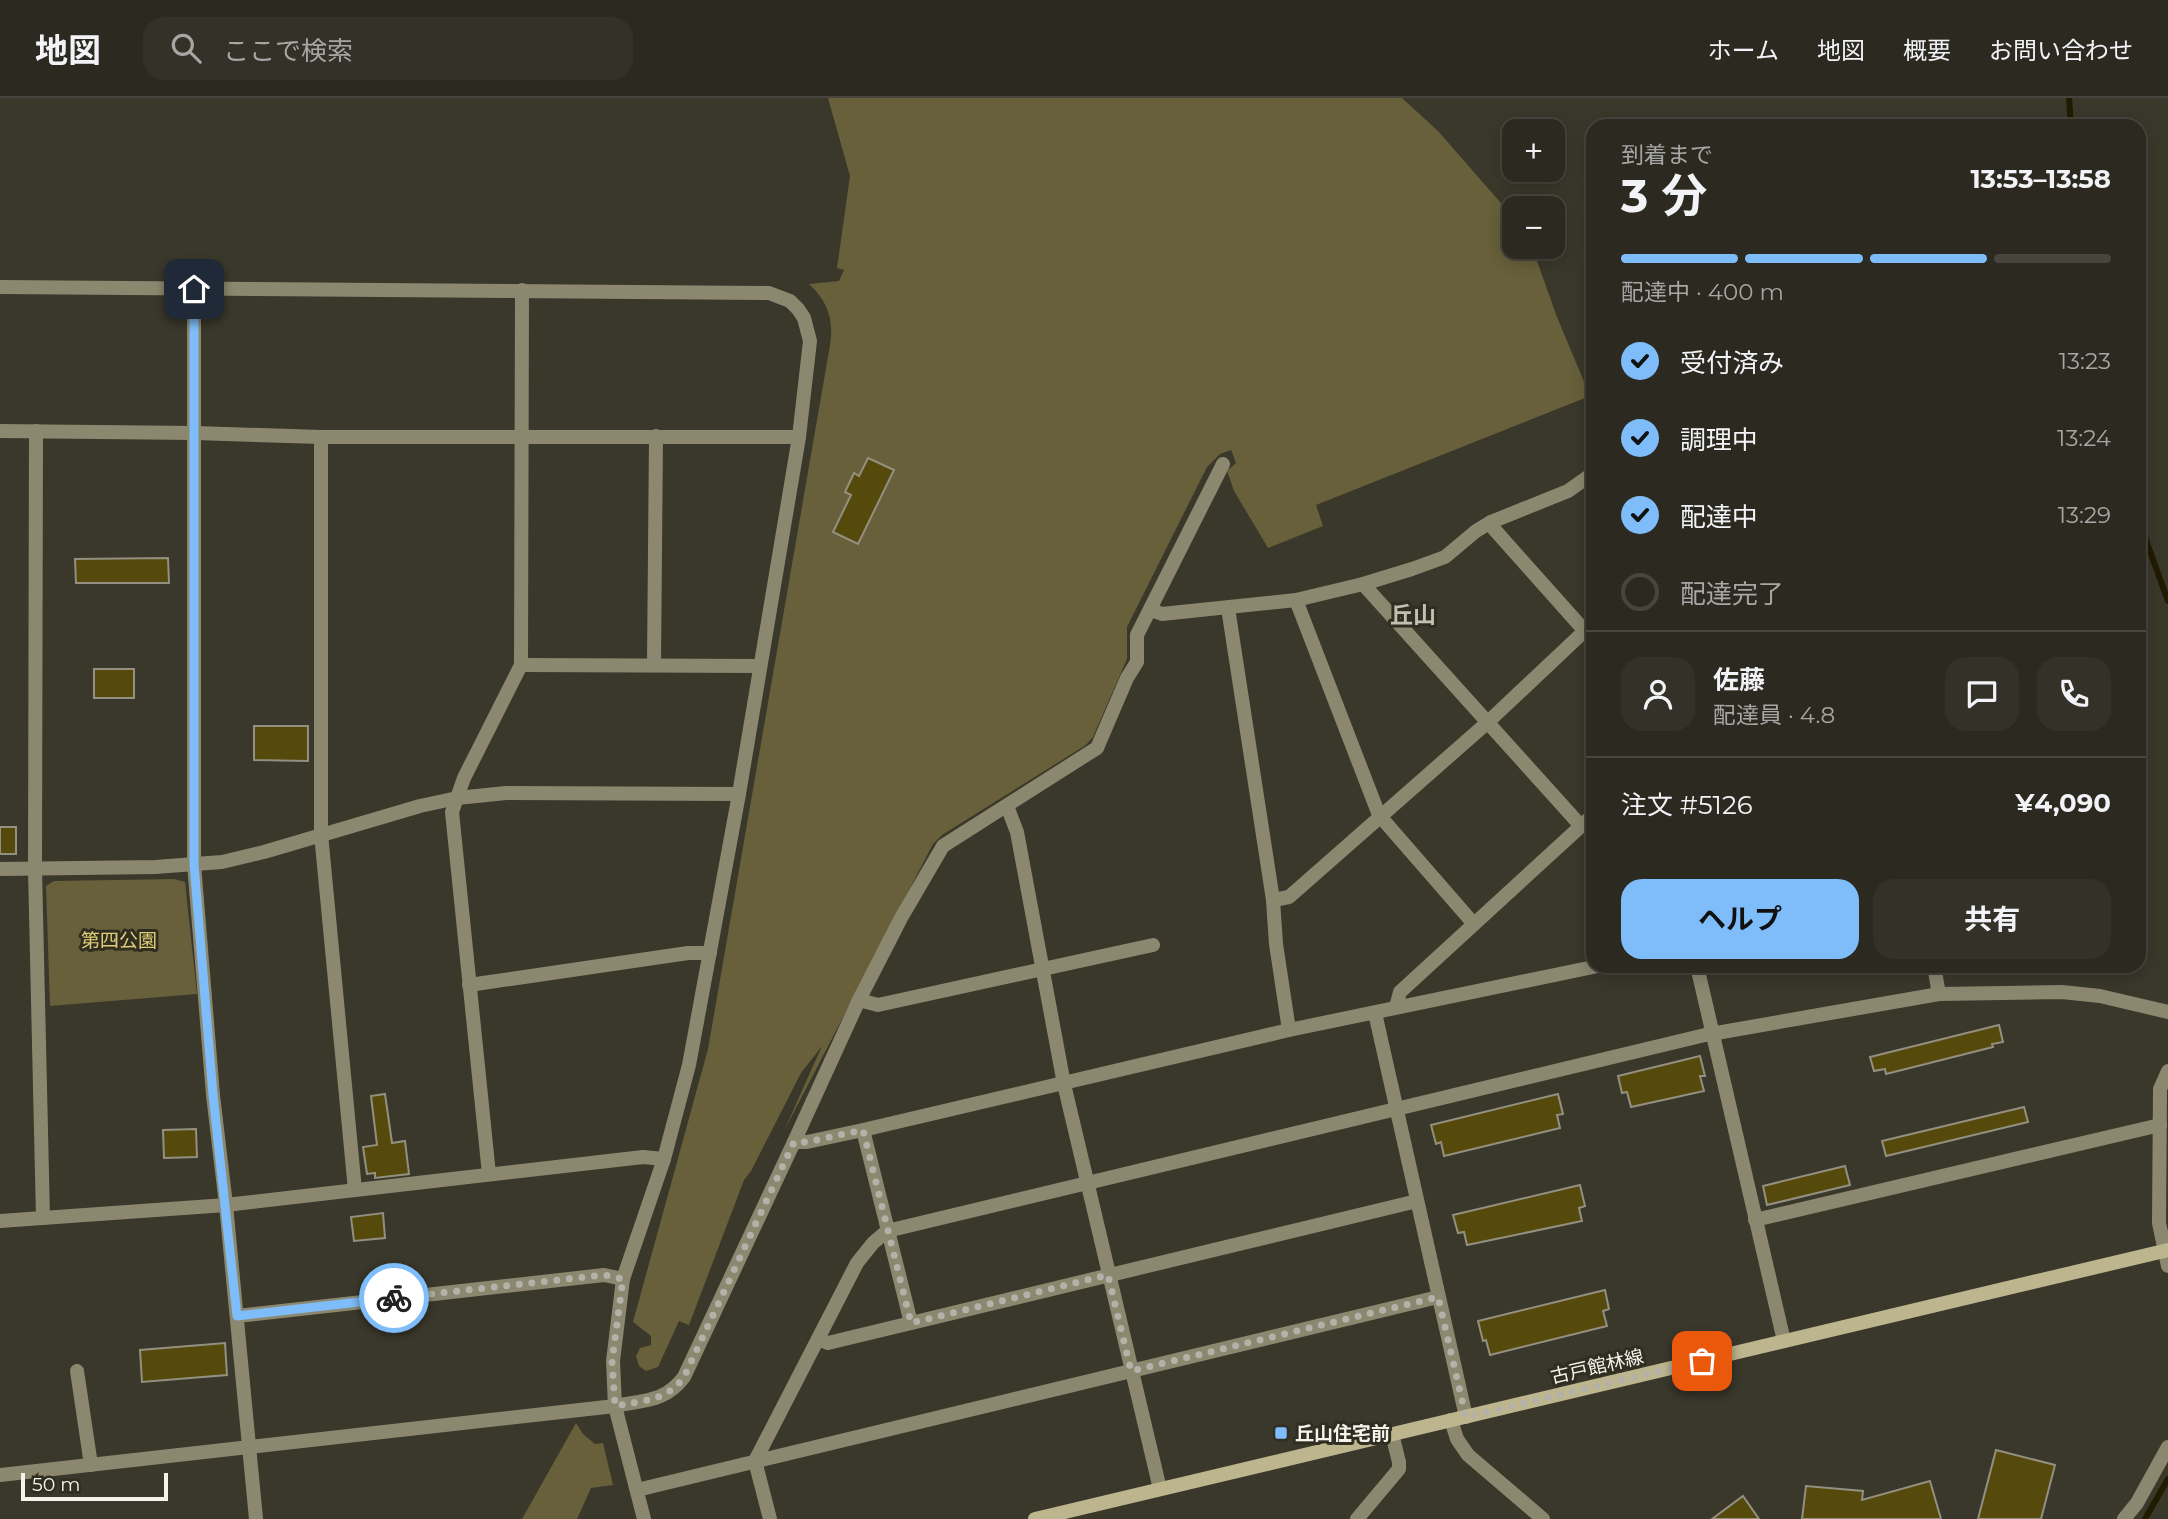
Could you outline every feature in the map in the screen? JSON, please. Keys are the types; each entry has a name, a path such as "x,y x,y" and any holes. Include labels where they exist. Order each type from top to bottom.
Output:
{"main road":[{"name":"古戸館林線","path":"1035,1519 2166,1251"}],"street":[{"path":"0,287 769,293 790,301 804,318 810,341 799,437 710,953 689,1065 664,1159 623,1279 612,1361 615,1406 644,1519"},
{"path":"194,289 194,864 213,1095 256,1519"},
{"path":"489,1174 452,812 464,778 521,665 522,290"},
{"path":"0,431 195,433 321,438 799,437"},
{"path":"36,431 35,869 43,1218"},
{"path":"654,664 656,436"},
{"path":"321,438 321,834 355,1190"},
{"path":"0,1475 615,1406 660,1397 674,1391 684,1377 859,1000 901,918 943,846 1097,748 1127,678 1137,662 1137,635 1223,464"},
{"path":"1151,610 1162,614 1296,600 1363,584 1444,557 1491,522 1568,491 1586,478"},
{"path":"1491,522 1493,529 1586,627"},
{"path":"1363,584 1581,826"},
{"path":"1296,600 1379,815 1473,923"},
{"path":"1228,608 1273,900 1276,944 1289,1030"},
{"path":"1273,900 1289,897 1586,635"},
{"path":"521,665 760,666"},
{"path":"0,869 155,867 222,862 420,806 457,798 506,793 738,794"},
{"path":"1007,806 1017,832 1063,1084 1160,1489"},
{"path":"1396,1007 1400,992 1586,821"},
{"path":"859,1000 878,1005 1153,945"},
{"path":"470,985 688,953 710,953"},
{"path":"794,1142 807,1142 863,1130 1289,1030 1586,968"},
{"path":"1699,973 1784,1341"},
{"path":"1935,973 1939,994"},
{"path":"770,1519 755,1461 857,1263 873,1242 887,1231 1712,1034 1939,994 2062,992 2099,996 2168,1012"},
{"path":"1375,1013 1466,1417"},
{"path":"2168,1071 2160,1089 2160,1223 2168,1266"},
{"path":"1755,1220 2160,1125"},
{"path":"863,1130 911,1323"},
{"path":"0,1221 226,1205 643,1157 664,1159"},
{"path":"818,1339 828,1343 1417,1201"},
{"path":"237,1316 604,1275 623,1279"},
{"path":"637,1490 1438,1297"},
{"path":"77,1371 91,1465"},
{"path":"1451,1420 1457,1438 1468,1455 1543,1519"},
{"path":"1357,1519 1399,1469 1392,1434"},
{"path":"2124,1519 2137,1503 2168,1447"}],"green space":[{"path":"828,98 1402,98 1438,131 1502,204 1502,259 1536,259 1586,386 1586,398 1316,505 1323,526 1268,548 1234,491 1227,471 1236,463 1231,450 1220,454 1207,467 1127,627 1127,659 1093,737 1086,745 942,835 933,844 784,1131 822,1046 801,1073 744,1180 689,1325 679,1321 658,1367 646,1371 639,1366 636,1356 640,1348 651,1345 651,1336 633,1322 708,1049 830,345 828,312 821,297 809,284 839,281 844,270 837,268 850,176"},
{"name":"第四公園","path":"174,879 185,882 197,994 50,1006 46,886 54,881"},
{"path":"576,1423 583,1434 595,1444 603,1443 613,1485 591,1488 577,1519 522,1519"}],"building":[{"path":"868,458 894,470 858,544 833,532 851,495 845,492 854,473 859,476"},
{"path":"168,558 169,583 76,583 75,559"},
{"path":"94,669 134,669 134,698 94,698"},
{"path":"254,726 308,726 308,761 254,760"},
{"path":"0,827 16,827 16,854 0,854"},
{"path":"1999,1025 2003,1042 1992,1044 1993,1047 1886,1074 1885,1069 1874,1071 1870,1057"},
{"path":"1700,1056 1705,1076 1700,1076 1704,1091 1631,1107 1627,1092 1622,1093 1618,1076"},
{"path":"385,1094 392,1143 405,1141 409,1174 375,1178 375,1173 367,1174 363,1147 377,1145 371,1096"},
{"path":"1558,1094 1563,1114 1557,1115 1560,1128 1444,1156 1441,1142 1436,1144 1431,1125"},
{"path":"2024,1107 2028,1122 1886,1156 1882,1141"},
{"path":"196,1129 197,1157 164,1158 163,1130"},
{"path":"1845,1166 1850,1185 1767,1205 1763,1186"},
{"path":"1580,1185 1585,1206 1579,1208 1582,1221 1467,1245 1464,1232 1458,1233 1453,1215"},
{"path":"383,1213 385,1238 354,1241 351,1217"},
{"path":"1605,1290 1609,1309 1603,1311 1607,1326 1490,1355 1486,1340 1483,1341 1478,1321"},
{"path":"225,1343 227,1375 142,1382 140,1350"},
{"path":"1996,1450 2055,1465 2041,1519 1978,1519"},
{"path":"1930,1481 1941,1519 1802,1519 1806,1486 1863,1491 1862,1500"},
{"path":"1743,1496 1759,1519 1712,1519"}],"waterway":[{"path":"2069,98 2070,119"},
{"path":"2146,540 2168,601"},
{"path":"2145,1519 2168,1479"}],"way so far":[{"path":"394,1298 604,1275 623,1279 612,1361 615,1406 660,1397 674,1391 684,1377 794,1142 807,1142 863,1130 911,1323 1108,1275 1131,1371 1438,1297 1466,1417 1702,1361"}],"place":[{"name":"丘山住宅前","path":"1281,1433"}],"district":[{"name":"丘山","path":"1413,615"}],"route":[{"path":"194,289 194,864 213,1095 237,1316 394,1298"}]}
